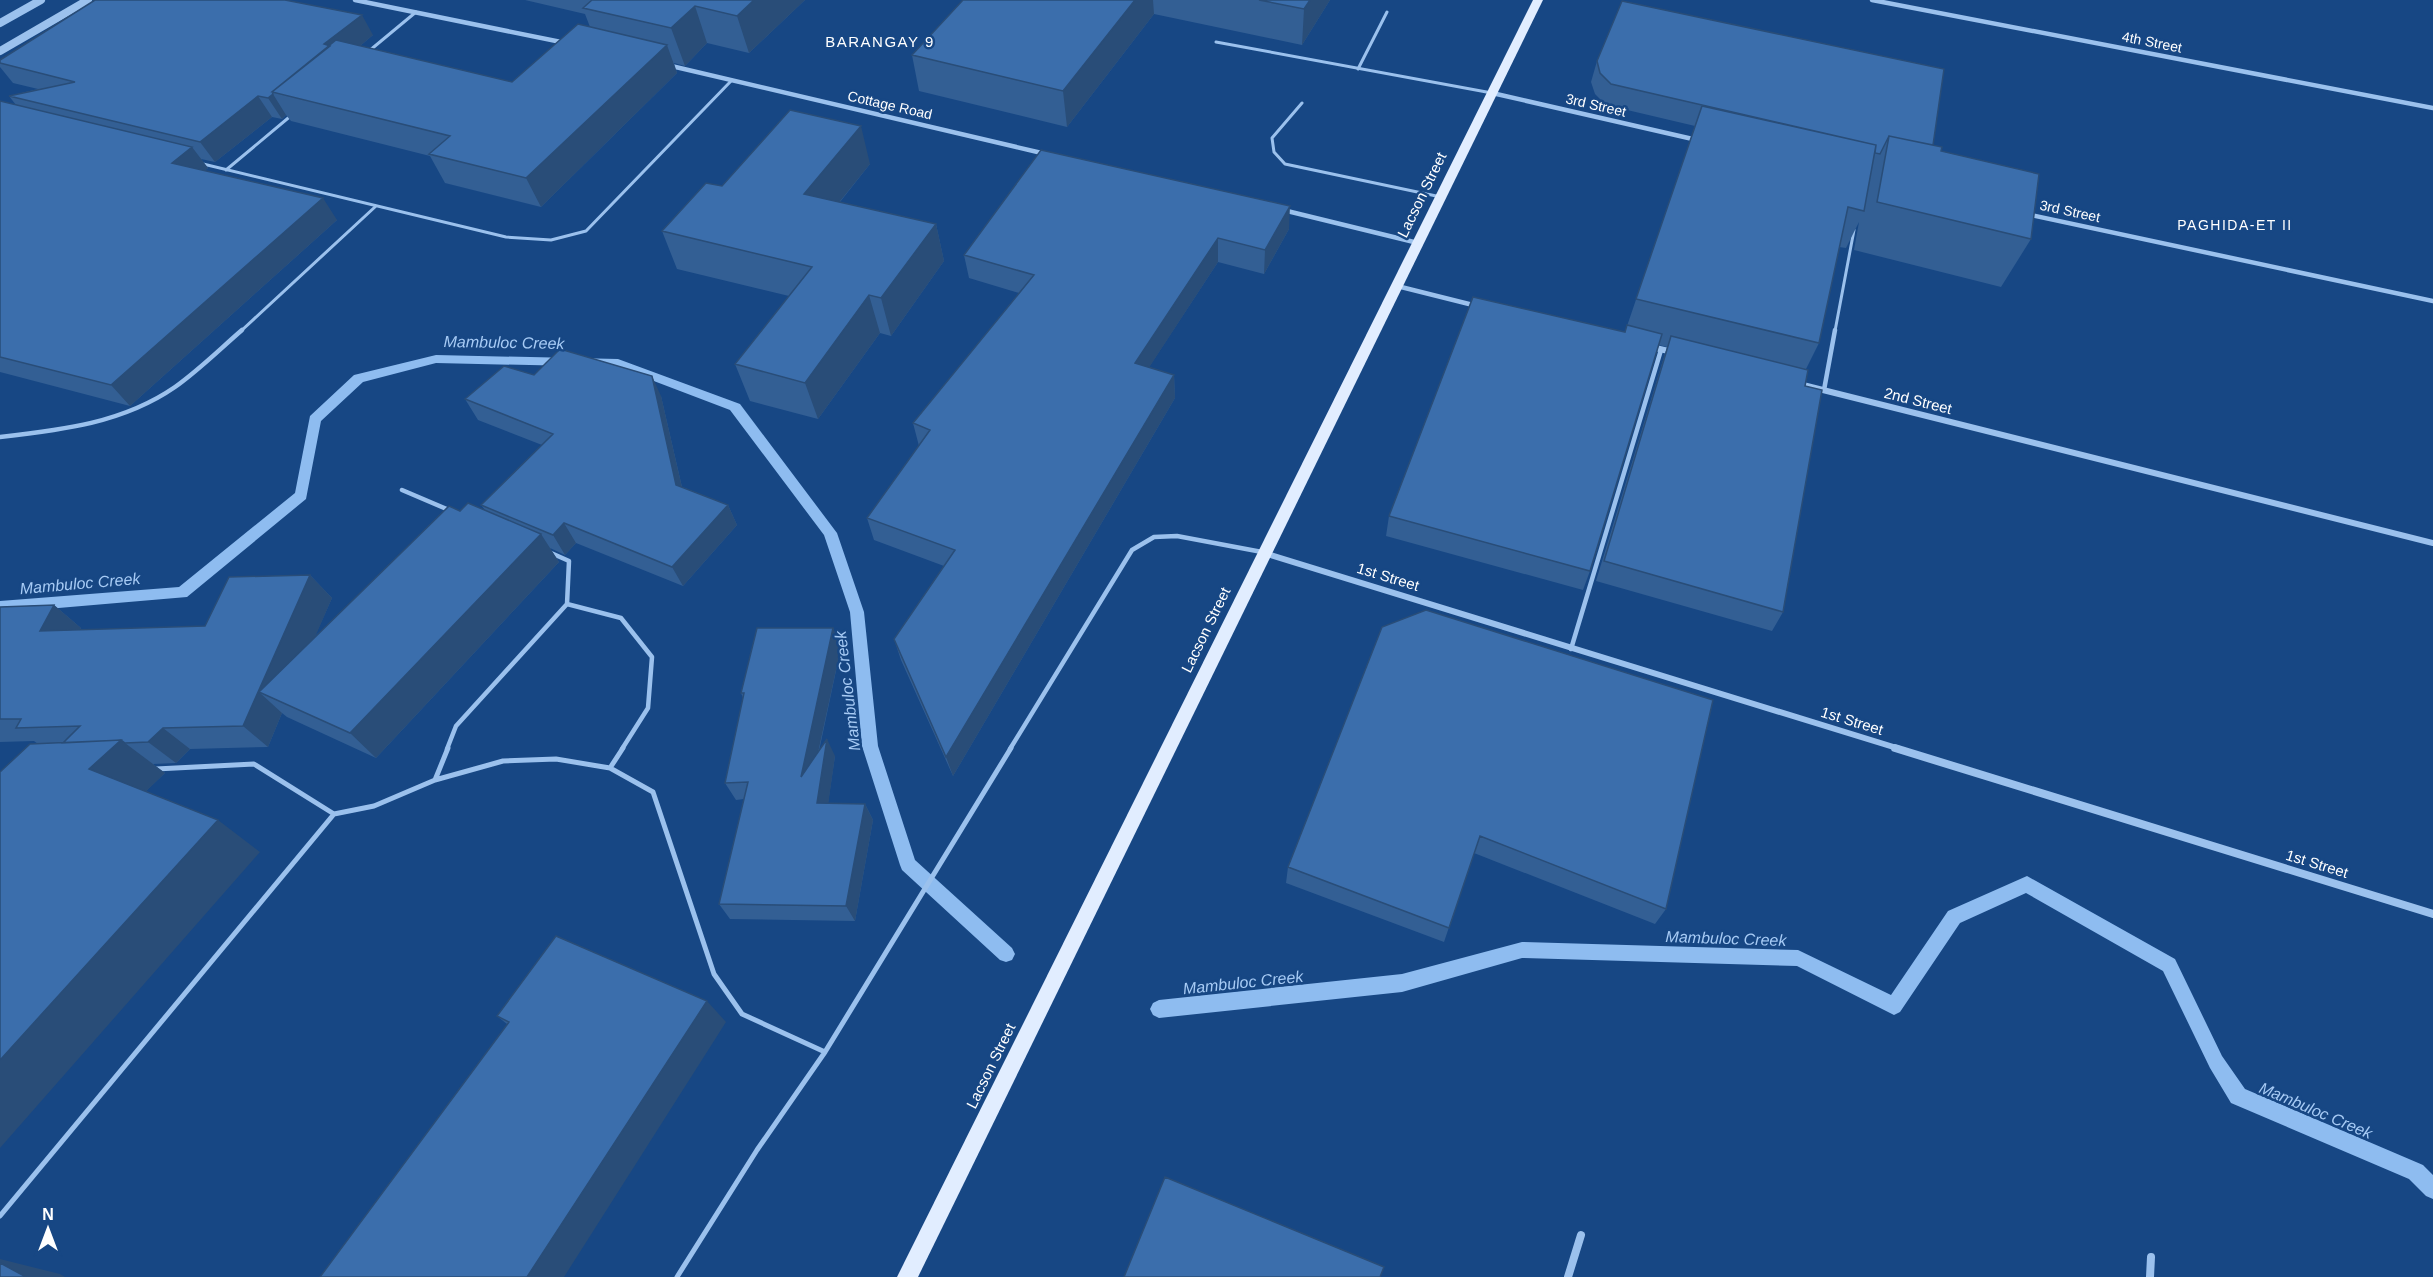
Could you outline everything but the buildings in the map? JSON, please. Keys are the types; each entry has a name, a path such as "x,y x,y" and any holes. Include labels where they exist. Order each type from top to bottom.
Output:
{"main road":[{"name":"Lacson Street","path":"907,1277 1537,0"}],"street":[{"path":"0,23 41,0"},
{"path":"0,51 88,0"},
{"path":"359,0 569,43"},
{"name":"4th Street","path":"1872,0 2430,106"},
{"name":"Cottage Road","path":"662,64 1056,157"},
{"name":"3rd Street","path":"1492,93 1701,141"},
{"path":"1275,208 1418,243"},
{"name":"3rd Street","path":"2014,211 2433,301"},
{"path":"1396,286 1488,308"},
{"path":"1638,344 1683,355"},
{"name":"2nd Street","path":"1792,382 2433,543"},
{"name":"1st Street","path":"1264,553 2433,914"},
{"path":"1568,1277 1581,1235"},
{"path":"2150,1277 2151,1257"}],"lane":[{"path":"367,52 416,12"},
{"path":"1358,69 1387,12"},
{"path":"1216,42 1492,93"},
{"path":"192,161 506,237 551,240 586,231 732,80"},
{"path":"1302,103 1272,138 1274,152 1285,164 1441,197"},
{"path":"226,170 297,111"},
{"path":"0,437 63,430 121,416 175,387 273,304 376,206"},
{"path":"1824,390 1854,227"},
{"path":"1571,649 1661,350"},
{"path":"402,490 454,512"},
{"path":"677,1277 757,1150 825,1052 1132,550 1154,537 1178,536 1264,553"},
{"path":"435,780 456,726 567,604 569,561 548,552"},
{"path":"567,604 621,618 652,657 648,708 610,768"},
{"path":"0,1216 334,814 374,806 435,780 503,761 556,759 610,768 653,792 714,974 742,1014 825,1052"},
{"path":"148,769 254,764 334,814"}],"waterway":[{"name":"Mambuloc Creek","path":"0,607 182,593 301,495 315,419 359,378 436,359 618,363 735,407 830,533 857,612 870,746 908,865 1006,954"},
{"name":"Mambuloc Creek","path":"1159,1009 1402,983 1522,950 1798,958 1894,1006 1954,917 2027,884 2169,965 2216,1062 2238,1096 2416,1172 2433,1189"}],"district":[{"name":"BARANGAY 9","path":"880,42"},
{"name":"PAGHIDA-ET II","path":"2235,225"}]}
